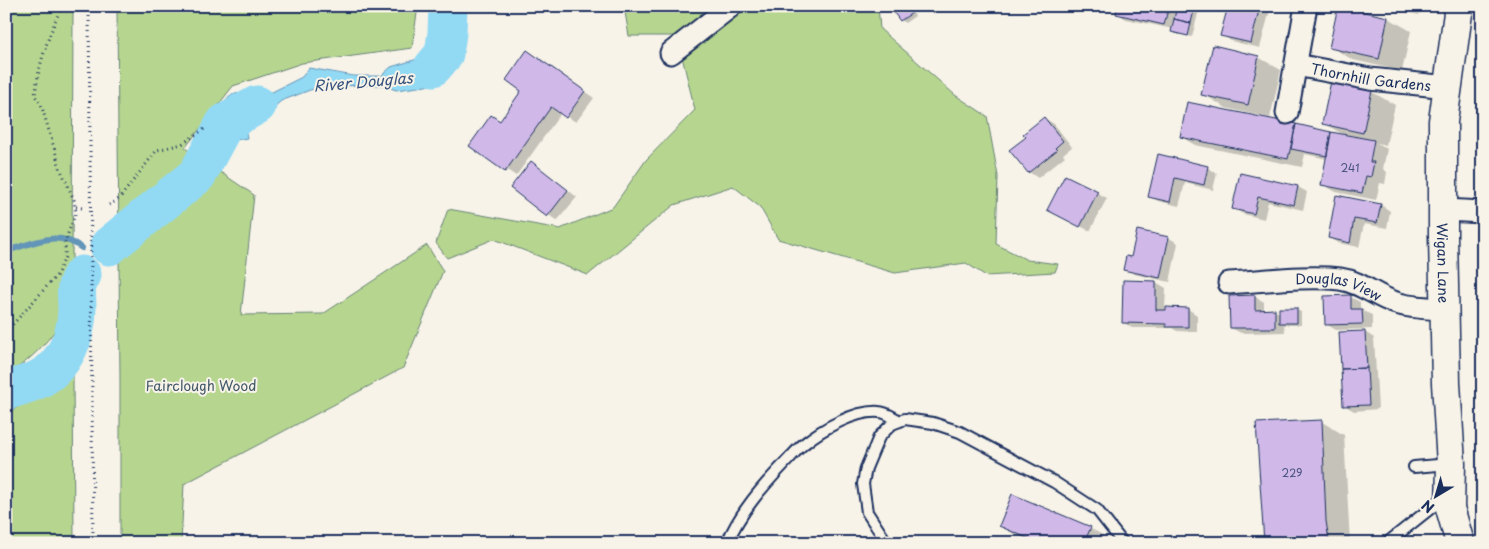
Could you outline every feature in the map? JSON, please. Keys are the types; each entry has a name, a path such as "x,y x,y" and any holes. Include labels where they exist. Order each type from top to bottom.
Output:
{"highway":[{"name":"Wigan Lane","path":"1457,531 1450,508 1451,464 1446,384 1443,121 1459,6"}],"street":[{"path":"671,53 731,6"},
{"name":"Thornhill Gardens","path":"1287,114 1306,6"},
{"name":"Thornhill Gardens","path":"1296,64 1370,79 1448,87"},
{"path":"1444,210 1483,212"},
{"name":"Douglas View","path":"1229,283 1340,279 1355,282 1396,303 1446,309"}],"lane":[{"path":"727,543 734,526 765,485 804,443 851,417 867,413 880,412 900,421"},
{"path":"887,543 867,512 863,484 872,448 879,437 892,424 905,419 933,423 960,432 1054,482 1097,510 1123,543"},
{"path":"1414,467 1451,464"},
{"path":"1387,543 1450,492"}],"path":[{"path":"6,332 57,275 65,257 65,241 76,213 71,191 60,168 41,104 35,96 37,74 52,27 62,6"},
{"path":"89,6 93,543"},
{"path":"109,205 120,199 157,150 182,144 206,128"},
{"path":"76,207 82,208"}],"green space":[{"path":"6,6 73,6 72,267 70,297 59,325 43,345 24,363 6,374"},
{"name":"Fairclough Wood","path":"117,6 418,6 412,48 302,63 233,86 185,148 254,195 241,315 323,314 427,245 443,271 403,368 184,484 181,543 120,543"},
{"path":"624,6 878,6 880,29 955,95 987,116 998,176 996,244 1027,260 1058,264 1055,272 986,276 966,263 895,273 778,239 760,207 733,186 674,205 588,275 494,239 447,258 436,243 448,209 560,229 613,207 646,160 695,110 677,36 629,36"},
{"path":"73,373 74,543 6,543 6,414"}],"water":[{"path":"439,17 450,17 464,29 461,53 452,74 426,86 396,90 382,85 328,86 310,90 281,101 256,123 245,127 247,138 225,142 213,134 229,113 218,110 232,94 272,92 302,77 309,68 354,76 381,76 391,67 427,56 438,35"}],"building":[{"path":"889,6 907,6 912,13 900,21"},
{"path":"1117,6 1169,6 1164,25 1116,14"},
{"path":"1177,6 1195,6 1191,23 1174,19"},
{"path":"1228,6 1260,6 1251,43 1220,36"},
{"path":"1338,6 1388,17 1379,59 1329,48"},
{"path":"1174,19 1191,23 1188,36 1171,32"},
{"path":"1213,45 1259,56 1248,105 1201,95"},
{"path":"527,50 585,91 566,118 551,107 505,172 469,146 491,115 500,121 521,91 506,80"},
{"path":"1331,81 1372,90 1363,133 1322,124"},
{"path":"1187,102 1296,124 1288,159 1180,137"},
{"path":"1044,117 1063,141 1055,148 1057,150 1028,173 1009,150 1026,137 1023,134"},
{"path":"1296,124 1331,132 1327,156 1291,149"},
{"path":"1331,132 1374,140 1370,162 1374,162 1371,177 1366,176 1362,193 1321,185"},
{"path":"1158,154 1208,166 1204,185 1175,178 1170,202 1148,197"},
{"path":"531,161 568,190 547,217 510,188"},
{"path":"1240,173 1298,186 1294,205 1258,197 1254,214 1232,209"},
{"path":"1065,175 1098,191 1080,227 1047,210"},
{"path":"1336,195 1381,204 1377,223 1354,219 1350,243 1328,238"},
{"path":"1137,230 1169,237 1160,278 1123,270 1126,256 1131,257"},
{"path":"1123,280 1156,281 1156,310 1166,310 1166,307 1188,308 1188,327 1166,327 1166,324 1122,323"},
{"path":"1255,295 1255,310 1275,309 1275,328 1230,328 1229,296"},
{"path":"1351,295 1351,309 1362,309 1363,324 1325,325 1324,296"},
{"path":"1279,308 1297,308 1297,323 1279,323"},
{"path":"1365,331 1367,368 1341,369 1339,332"},
{"path":"1367,368 1369,405 1343,406 1341,369"},
{"path":"1322,420 1326,521 1329,540 1264,543 1256,423"},
{"path":"1012,494 1091,527 1084,543 1039,543 999,526"}],"waterway":[{"name":"River Douglas","path":"433,67 444,54 448,6"},
{"name":"River Douglas","path":"109,246 197,175 225,123 257,105"},
{"path":"10,250 46,239 64,240 82,248"},
{"name":"River Douglas","path":"6,391 39,379 48,373 56,366 68,349 75,329 76,294 82,275"}]}
